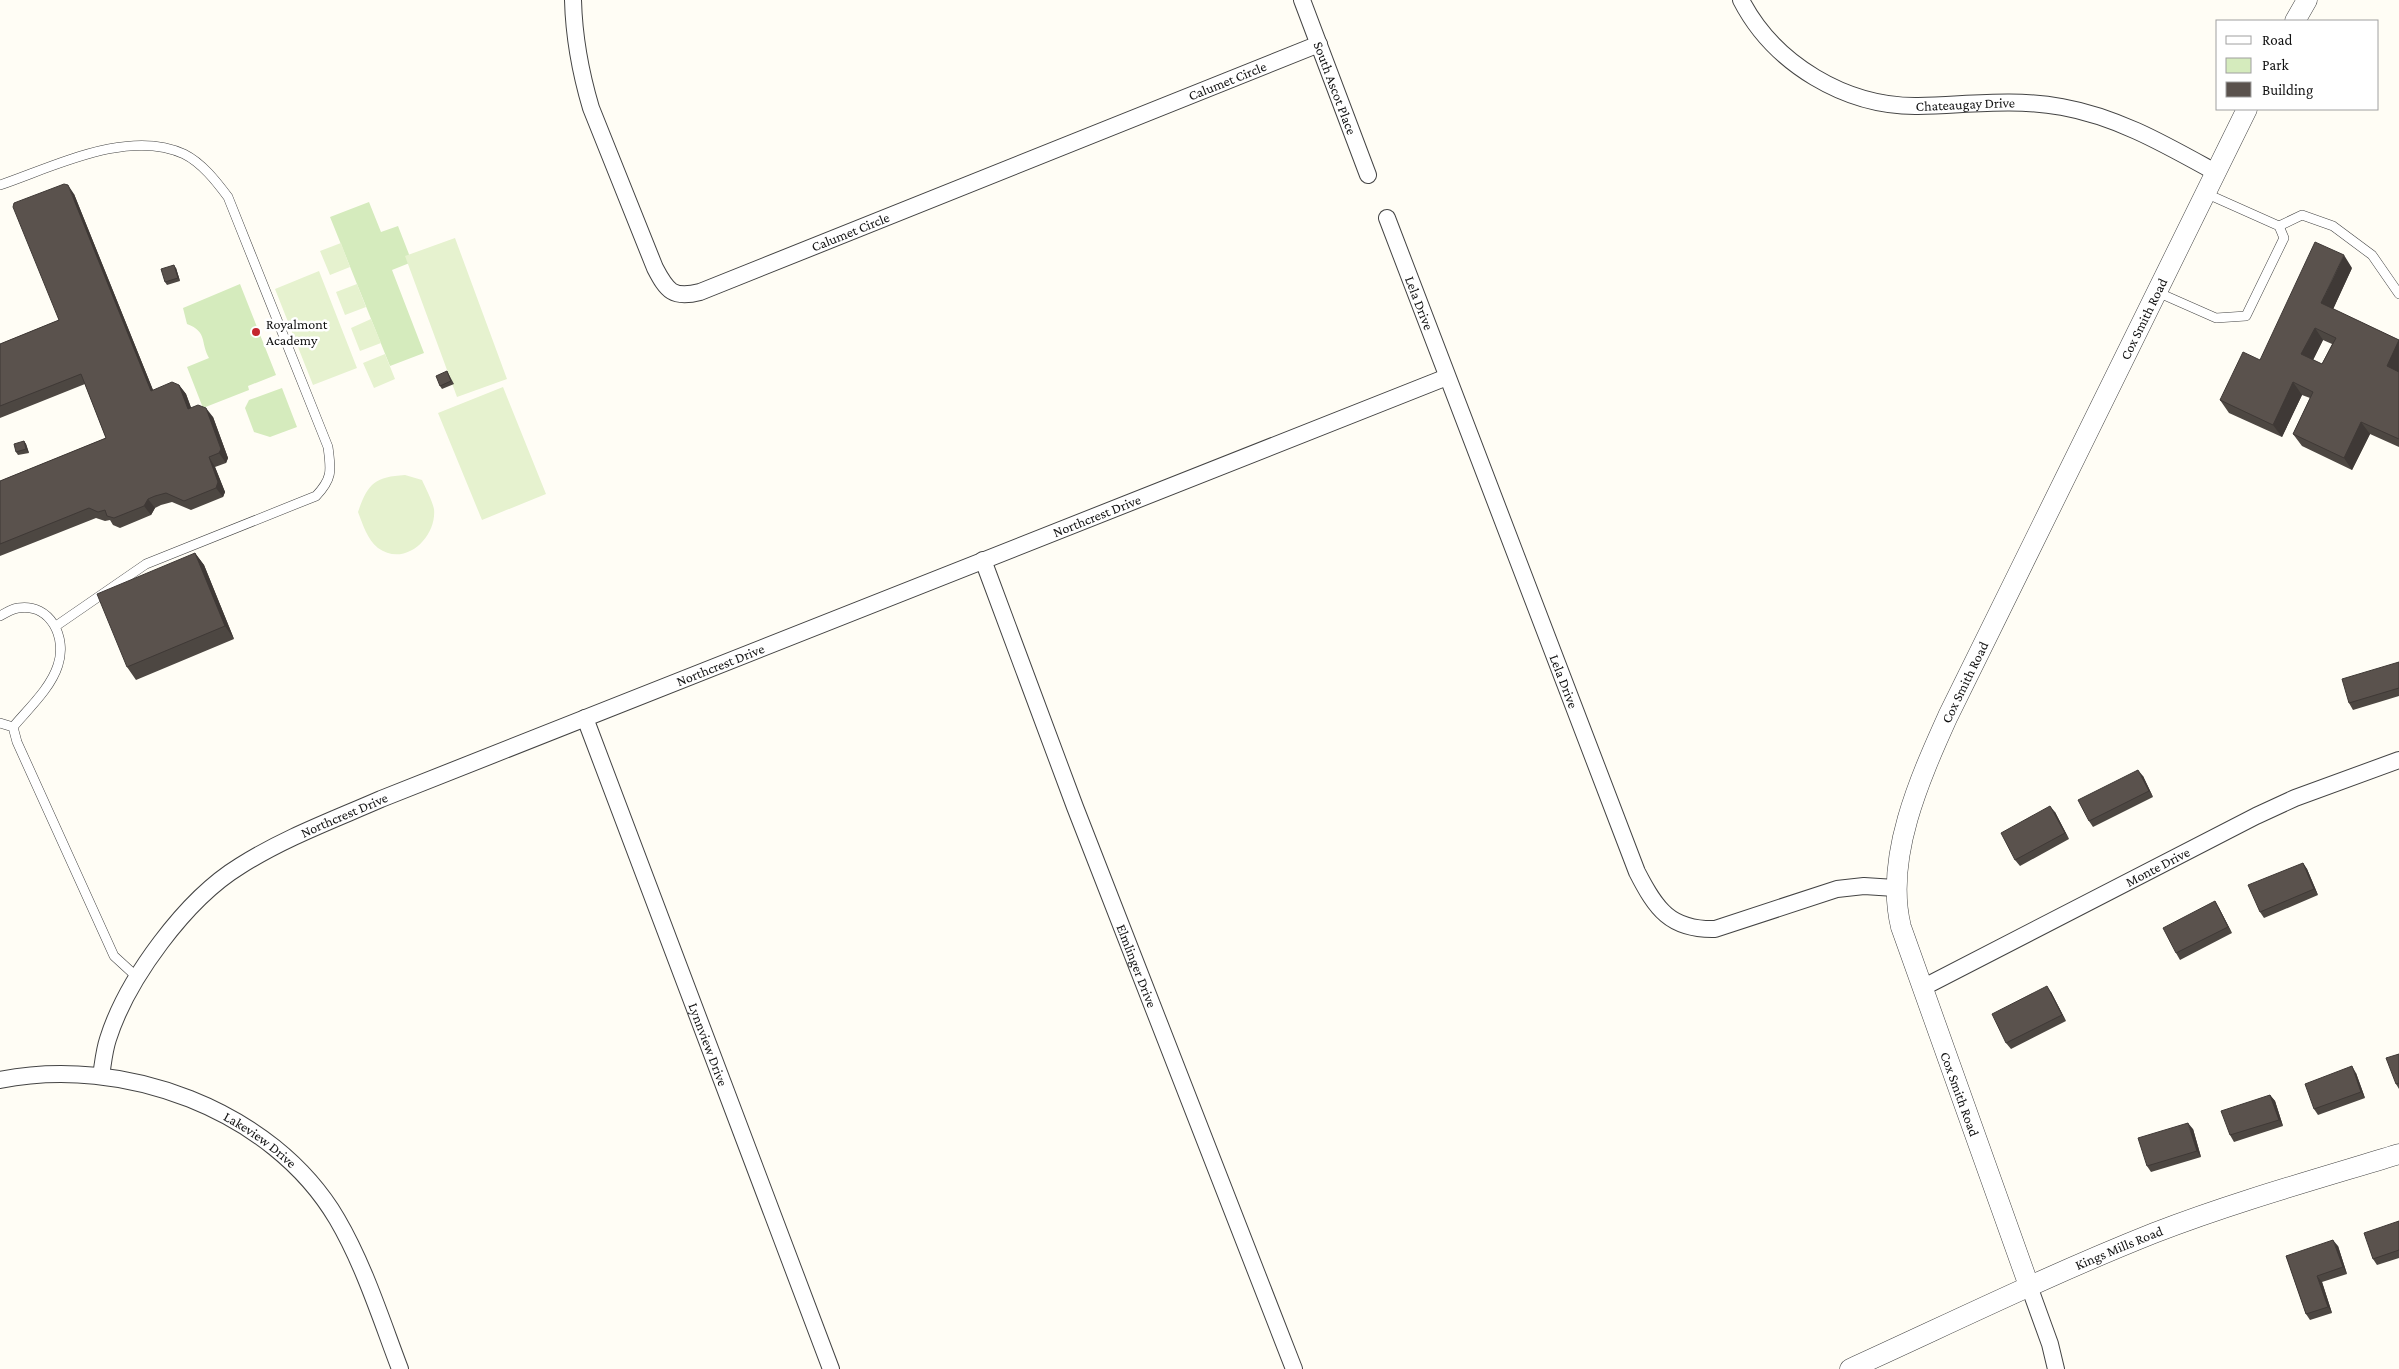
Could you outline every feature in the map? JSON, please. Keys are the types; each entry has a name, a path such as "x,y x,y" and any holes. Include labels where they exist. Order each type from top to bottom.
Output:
{"street":[{"name":"Calumet Circle","path":"573,0 574,39 591,108 655,268 665,287 675,294 687,295 700,292 1319,44"},
{"name":"South Ascot Place","path":"1302,0 1368,175"},
{"name":"Chateaugay Drive","path":"1741,0 1764,34 1784,55 1832,87 1859,97 1888,104 1916,106 2021,101 2064,107 2132,128 2215,172"},
{"path":"2296,20 2307,0"},
{"name":"Cox Smith Road","path":"2028,1286 1922,988 1896,908 1895,888 1910,807 1924,768 2246,110"},
{"name":"Lela Drive","path":"1387,218 1637,872 1650,898 1671,920 1685,926 1715,929 1837,888 1864,886 1895,888"},
{"name":"Northcrest Drive","path":"100,1076 107,1040 122,1004 169,933 196,901 240,865 276,845 381,799 1447,377"},
{"name":"Elmlinger Drive","path":"983,560 1075,806 1294,1369"},
{"name":"Lynnview Drive","path":"585,718 831,1369"},
{"name":"Monte Drive","path":"1922,988 2256,816 2295,798 2399,760"},
{"name":"Lakeview Drive","path":"0,1080 64,1073 100,1076 136,1083 195,1101 222,1113 259,1136 312,1184 338,1220 362,1272 400,1369"},
{"name":"Kings Mills Road","path":"1850,1369 2028,1286 2155,1233 2251,1200 2399,1154"},
{"path":"2028,1286 2050,1344 2056,1369"}],"lane":[{"path":"0,185 109,148 131,146 154,146 184,154 210,174 228,197 328,447 330,465 328,484 316,496 146,564 56,626"},
{"path":"2156,292 2216,318 2246,316 2284,238 2279,226 2205,193"},
{"path":"2279,226 2302,215 2333,226 2372,255 2399,294"},
{"path":"0,616 18,608 37,611 49,617 56,626 61,647 58,666 48,683 13,727"},
{"path":"0,723 13,727"},
{"path":"13,727 114,956 138,978"}],"green space":[{"path":"369,202 381,232 398,226 412,262 392,270 424,353 390,366 330,217"},
{"path":"455,238 507,379 457,397 405,256"},
{"path":"341,243 350,267 330,275 320,251"},
{"path":"319,271 357,368 313,385 275,289"},
{"path":"240,284 276,375 248,386 249,390 203,408 187,367 209,358 201,334 194,327 187,324 183,308"},
{"path":"357,284 366,307 345,315 336,292"},
{"path":"371,319 381,343 360,351 351,328"},
{"path":"385,354 395,379 374,388 363,363"},
{"path":"503,387 546,494 482,520 438,413"},
{"path":"282,388 297,427 270,437 254,432 245,408 249,400"},
{"path":"405,475 422,480 434,509 434,520 425,539 417,546 408,552 399,554 388,553 378,548 371,540 358,512 365,494 374,483 386,478"}],"building":[{"path":"64,184 68,185 151,391 172,382 179,385 188,409 198,405 206,408 221,449 219,453 209,457 218,482 216,488 184,501 166,493 155,496 148,499 144,506 114,518 107,516 105,510 98,512 89,508 0,544 0,481 106,438 81,374 0,406 0,344 59,320 13,207 14,203"},
{"path":"2315,242 2344,255 2321,303 2399,340 2387,366 2399,372 2399,439 2361,422 2344,458 2293,434 2313,392 2293,382 2273,425 2220,400 2243,352 2260,360","holes":["2315,328 2336,338 2322,364 2301,354"]},
{"path":"174,265 178,278 165,282 161,269"},
{"path":"447,371 451,381 440,386 436,376"},
{"path":"24,441 26,449 16,452 14,444"},
{"path":"195,553 225,626 127,667 97,594"},
{"path":"2399,662 2399,688 2349,703 2342,679"},
{"path":"2138,770 2149,791 2089,821 2078,800"},
{"path":"2050,806 2065,833 2015,860 2001,833"},
{"path":"2303,863 2314,889 2260,912 2248,885"},
{"path":"2215,901 2228,927 2176,953 2163,928"},
{"path":"2047,986 2062,1015 2006,1043 1992,1014"},
{"path":"2399,1054 2399,1083 2396,1084 2386,1058"},
{"path":"2352,1066 2361,1092 2314,1109 2305,1084"},
{"path":"2270,1095 2279,1120 2230,1135 2221,1111"},
{"path":"2188,1123 2197,1151 2147,1166 2138,1138"},
{"path":"2399,1221 2399,1250 2373,1259 2364,1233"},
{"path":"2333,1240 2343,1267 2317,1276 2328,1307 2306,1314 2286,1256"}],"place":[{"name":"Royalmont Academy","path":"256,332"}]}
